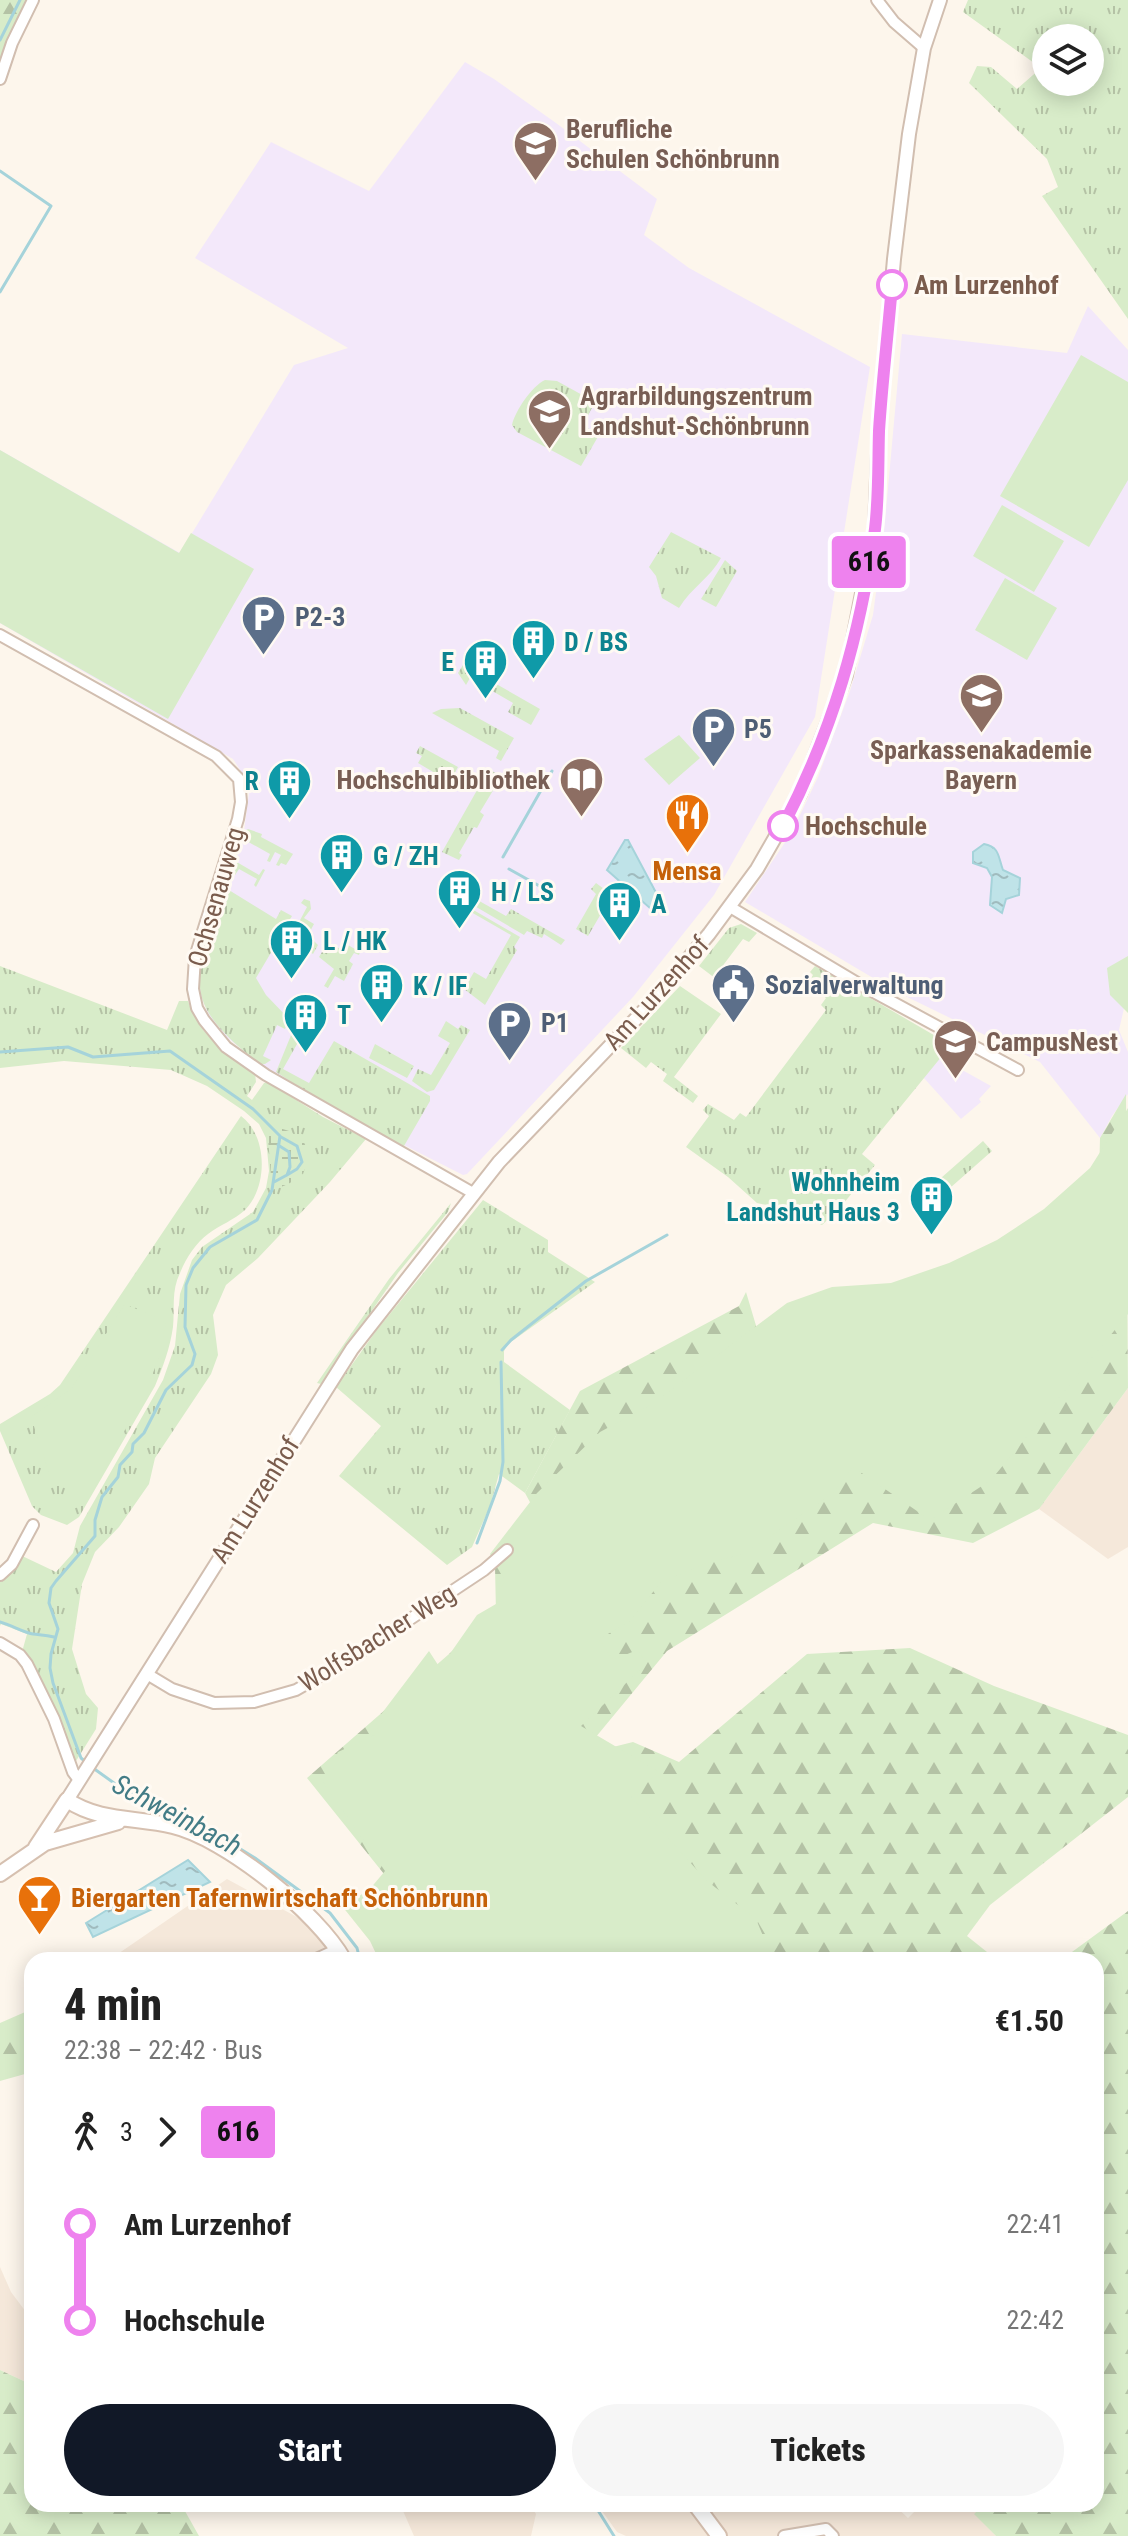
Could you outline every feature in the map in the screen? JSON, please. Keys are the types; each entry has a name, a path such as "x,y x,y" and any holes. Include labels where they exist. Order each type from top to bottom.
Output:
{"main road":[{"path":"67,1800 98,1816 176,1826 226,1851 278,1888 338,1952"},
{"name":"Am Lurzenhof","path":"36,1847 67,1800"},
{"path":"0,1874 36,1847 126,1820"},
{"path":"701,2512 719,2536"}],"street":[{"path":"0,79 12,43 33,0"},
{"path":"877,0 894,22 924,48"},
{"name":"Am Lurzenhof","path":"67,1800 352,1349 473,1193 661,991 730,907 773,844 800,794 846,675 875,527 879,429 909,134 924,48 940,0"},
{"name":"Ochsenauweg","path":"0,635 216,756 239,779 242,789 238,819 195,957 193,989 197,1008 214,1035 240,1057 303,1098 473,1193"},
{"path":"730,907 859,984 1018,1070"},
{"path":"0,1575 12,1564 33,1525"},
{"name":"Wolfsbacher Weg","path":"147,1674 172,1689 214,1703 254,1702 296,1690 350,1659 472,1578 507,1550"},
{"path":"0,1643 20,1655 27,1664 54,1719 73,1772 82,1776"},
{"path":"784,2536 826,2529 833,2536"}],"shaded area":[{"path":"465,62 556,123 657,199 644,235 689,268 870,367 815,717 714,895 633,997 463,1175 335,1110 260,1064 225,1036 209,1016 199,991 202,958 229,871 235,875 239,868 257,879 259,876 235,861 243,839 250,785 233,759 0,623 0,450 180,553 294,365 348,348 195,258 271,142 369,191"},
{"name":"Sparkassenakademie Bayern","path":"1088,306 1128,350 1128,991 1119,1030 1128,1052 1128,1094 1100,1138 1040,1062 895,991 745,902 792,832 818,777 850,691 873,615 884,532 902,334 1067,353"},
{"name":"CampusNest","path":"946,1051 959,1058 955,1066 991,1086 979,1099 981,1102 961,1119 923,1077"},
{"path":"1128,1388 1128,1547 1108,1559 1039,1509"},
{"path":"227,1879 308,1923 342,1952 121,1952"},
{"path":"0,2267 11,2292 24,2309 24,2381 0,2370"},
{"path":"404,2512 536,2514 531,2536 414,2536"},
{"path":"603,2512 902,2512 908,2518 914,2512 977,2512 975,2514 996,2536 626,2536 617,2532"}],"green space":[{"path":"0,0 30,0 0,60"},
{"path":"968,0 1128,0 1128,319 1042,196 1058,187 1047,159 969,83 977,66 991,67 1017,89 1032,76 1032,96 1104,96 1104,24 1032,24 1032,62 963,12"},
{"path":"1081,355 1128,382 1128,480 1089,547 1000,496"},
{"path":"545,380 557,381 595,402 583,425 599,435 581,466 517,432 512,425 525,400"},
{"path":"0,450 179,553 191,533 254,569 168,719 0,623"},
{"path":"1002,505 1064,541 1034,592 973,556"},
{"path":"671,532 721,558 679,608 662,598 656,576 649,567"},
{"path":"725,560 737,571 716,607 701,599"},
{"path":"1005,578 1057,608 1027,660 975,630"},
{"path":"463,665 540,709 531,725 508,712 513,703 470,678 466,685 458,673"},
{"path":"460,708 514,738 501,761 496,758 499,751 432,713"},
{"path":"679,735 700,758 669,785 644,759"},
{"path":"420,746 458,767 450,782 418,763 422,756 416,753"},
{"path":"489,769 505,779 500,779 480,812 484,815 459,853 462,855 459,860 442,852"},
{"path":"248,829 262,834 261,837 293,854 286,865 281,863 279,866 276,865 281,855 275,852 270,862 267,861 270,854 243,839 235,861 259,875 265,870 256,887 257,879 239,869 235,875 229,871 241,833"},
{"path":"596,883 612,895 588,936 576,929 596,894 591,889"},
{"path":"224,887 276,919 281,910 292,916 286,926 294,930 299,930 301,926 298,924 307,907 301,903 304,899 310,901 311,909 304,918 314,924 308,935 318,945 313,954 284,933 285,929 256,978 266,995 289,1019 285,1029 277,1025 263,1056 271,1060 265,1064 260,1064 233,1041 215,1022 204,1003 200,985 201,965"},
{"path":"466,887 465,893 506,916 511,909 565,940 561,945 544,934 542,938 527,931 524,935 454,894 457,889 463,893"},
{"path":"458,901 520,937 514,947 517,950 485,1005 464,989 474,972 486,979 511,935 457,904"},
{"path":"741,924 757,933 749,942 743,939 718,972 728,981 724,985 699,966 729,928"},
{"path":"328,942 344,951 348,945 360,952 359,955 354,953 349,961 353,964 344,981 335,976 328,988 324,986 334,969 319,957"},
{"path":"1128,956 1128,1013 1110,995 1107,968"},
{"path":"0,966 167,1030 179,1001 188,1001 207,1035 255,1073 256,1082 247,1096 252,1100 268,1082 323,1117 366,1139 258,1258 226,1285 213,1315 218,1355 211,1374 155,1458 149,1484 119,1527 95,1552 82,1584 72,1649 86,1694 98,1708 96,1729 76,1761 73,1772 22,1652 27,1634 0,1626 0,1575 18,1554 56,1572 73,1553 80,1526 163,1380 175,1346 180,1294 192,1260 202,1247 253,1212 266,1188 269,1171 266,1138 259,1124 207,1086 171,1070 64,1061 0,1068"},
{"path":"815,966 951,1045 862,1154 875,1165 822,1225 786,1209 757,1203 728,1177 686,1147 709,1116 703,1110 708,1104 734,1120 740,1113 746,1117 826,1010 821,1005 826,998 807,984"},
{"path":"680,986 721,1014 674,1077 698,1096 693,1103 663,1081 667,1074 651,1062 646,1068 621,1048"},
{"path":"446,1021 458,1029 461,1025 470,1030 434,1090 427,1092 412,1081 418,1069 431,1075 450,1043 438,1036"},
{"path":"296,1023 306,1028 283,1069 309,1083 334,1041 430,1096 404,1146 335,1110 276,1072"},
{"path":"375,1044 414,1066 407,1078 369,1058"},
{"path":"1126,1094 1128,1388 1039,1509 973,1543 873,1523 667,1651 581,1755 633,1742 679,1762 807,1654 910,1648 994,1686 1128,1735 1128,1797 990,1905 967,1936 987,1952 447,1952 307,1778 496,1613 495,1567 538,1517 525,1493 580,1391 739,1306 746,1292 763,1349 950,1342 1099,1178 1100,1138"},
{"path":"1128,1108 1128,1314 991,1480 930,1520 853,1467 832,1494 744,1554 707,1563 661,1582 629,1622 599,1639 613,1660 637,1650 647,1663 581,1726 659,1772 631,1797 707,1881 756,1919 770,1952 375,1952 342,1906 369,1890 385,1871 323,1782 338,1752 379,1733 376,1721 429,1651 440,1668 477,1615 496,1604 500,1588 506,1581 490,1554 537,1493 600,1432 652,1404 787,1303 832,1287 891,1283 949,1263 997,1240 1044,1209 1090,1168"},
{"path":"241,1116 256,1136 262,1162 253,1200 241,1214 195,1246 185,1262 175,1286 170,1342 155,1386 79,1517 67,1525 41,1515 32,1506 0,1431 0,1424 60,1385"},
{"path":"267,1124 289,1131 303,1140 308,1159 297,1178 272,1190"},
{"path":"983,1141 992,1151 950,1188 941,1178"},
{"path":"483,1200 548,1240 548,1252 595,1282 508,1344 504,1351 504,1362 570,1410 525,1493 499,1474 490,1506 472,1547 447,1565 339,1476 381,1426 336,1387 376,1331"},
{"path":"451,1203 448,1212 398,1273 321,1384 317,1383 389,1279"},
{"path":"125,1304 166,1322 159,1358 146,1390 90,1496 50,1476 31,1417 71,1389"},
{"path":"1128,1911 1128,2536 996,2536 974,2514 976,2512 1104,2512 1104,1952 1072,1952"},
{"path":"24,2012 24,2074 0,2081 0,2023"},
{"path":"0,2370 24,2381 24,2512 186,2512 199,2536 0,2536"}],"water":[{"path":"625,840 628,840 660,900 651,909 607,870"},
{"path":"984,844 996,850 1003,870 1020,878 1019,895 1006,899 1002,913 990,905 992,877 987,868 973,863 973,852"},
{"path":"188,1860 210,1882 93,1937 86,1923"}],"waterway":[{"name":"Schweinbach","path":"0,40 20,0"},
{"name":"Schweinbach","path":"0,171 51,206 0,292"},
{"path":"503,857 552,771"},
{"path":"509,869 552,893"},
{"name":"Schweinbach","path":"0,1052 68,1047 93,1057 170,1051 253,1109 280,1136 272,1190 257,1220 210,1247 193,1268 186,1285 185,1327 195,1354 192,1365 166,1390 144,1433 120,1465 118,1477 102,1497 95,1520 95,1536 51,1588 49,1603 58,1629 51,1654 53,1683 81,1758 87,1763"},
{"path":"281,1137 297,1146 302,1162 287,1175"},
{"path":"274,1182 287,1175 290,1167 289,1152 278,1145"},
{"path":"502,1350 586,1281 667,1235"},
{"path":"477,1543 500,1481 503,1462 501,1362"},
{"name":"Schweinbach","path":"0,1622 30,1633 54,1637"},
{"name":"Schweinbach","path":"93,1768 154,1804 174,1808 255,1858 330,1913 358,1952"},
{"name":"Schweinbach","path":"599,2512 614,2536"}],"bus line":[{"name":"616","path":"783,826 800,794 831,717 846,675 858,623 875,527 879,429 892,285"}],"place":[{"name":"Berufliche Schulen Schönbrunn","path":"535,183"},
{"name":"Am Lurzenhof","path":"892,285"},
{"name":"Agrarbildungszentrum Landshut-Schönbrunn","path":"549,450"},
{"name":"P2-3","path":"264,656"},
{"name":"D / BS","path":"533,681"},
{"name":"E","path":"485,701"},
{"name":"Sparkassenakademie Bayern","path":"981,734"},
{"name":"P5","path":"713,768"},
{"name":"Hochschulbibliothek","path":"581,819"},
{"name":"R","path":"290,820"},
{"name":"Hochschule","path":"783,826"},
{"name":"Mensa","path":"687,855"},
{"name":"G / ZH","path":"342,895"},
{"name":"H / LS","path":"460,931"},
{"name":"A","path":"620,943"},
{"name":"L / HK","path":"292,980"},
{"name":"Sozialverwaltung","path":"734,1024"},
{"name":"K / IF","path":"382,1025"},
{"name":"T","path":"306,1054"},
{"name":"P1","path":"510,1062"},
{"name":"CampusNest","path":"955,1081"},
{"name":"Wohnheim Landshut Haus 3","path":"931,1236"},
{"name":"Biergarten Tafernwirtschaft Schönbrunn","path":"40,1937"}]}
